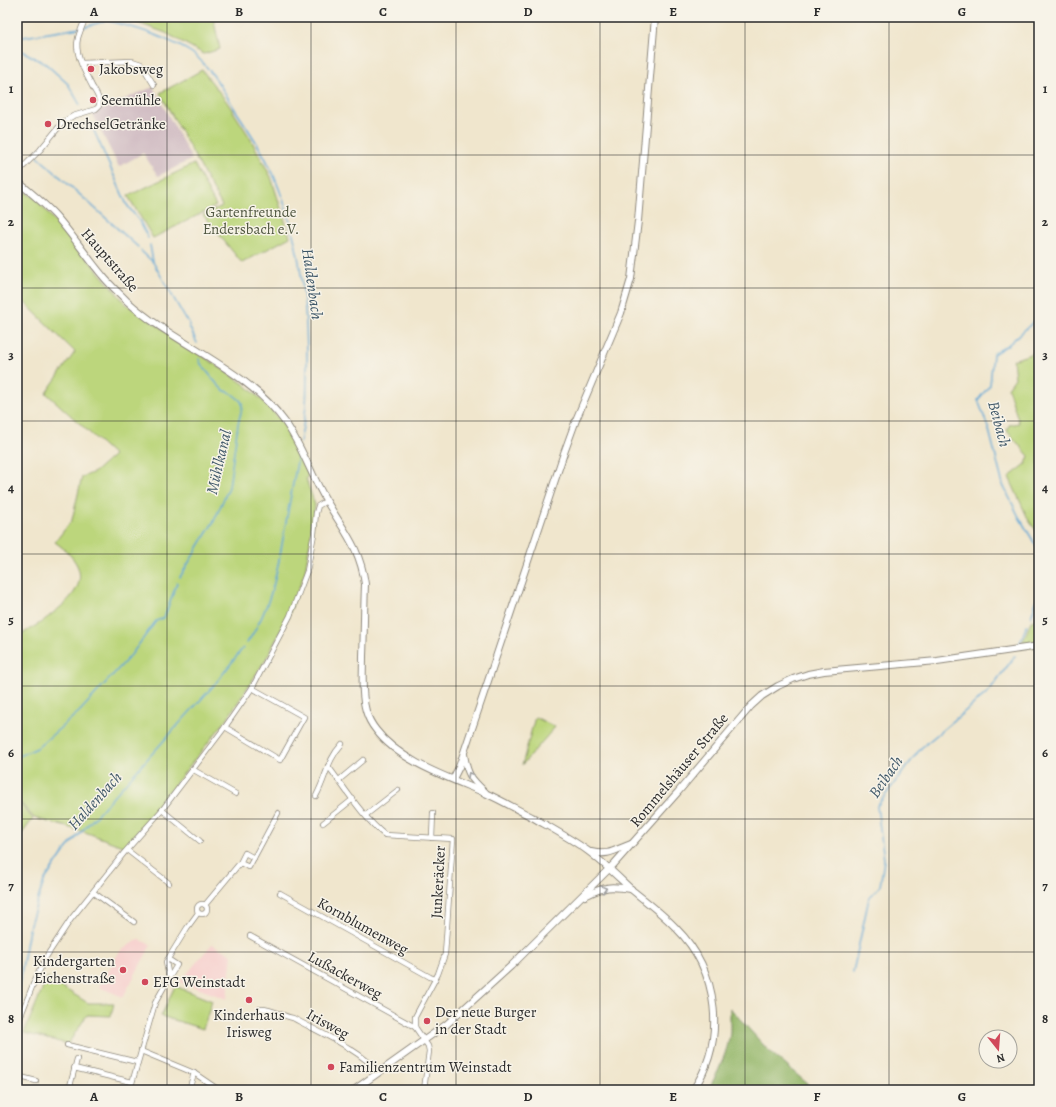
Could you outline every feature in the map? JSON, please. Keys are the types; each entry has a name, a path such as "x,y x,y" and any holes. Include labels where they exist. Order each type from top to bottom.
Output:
{"main road":[{"path":"453,779 459,766 485,690 564,453 576,420 621,313 631,279 638,221 655,17"},
{"name":"Hauptstraße","path":"17,181 56,215 103,277 128,302 155,323 244,382 263,398 285,422 326,501 358,553 363,568 363,688 366,711 370,720 376,730 393,748 418,763 487,794"},
{"name":"Rommelshäuser Straße","path":"354,1090 447,1024 485,991 609,870 678,792 739,719 762,696 793,679 824,671 916,663 1039,646"},
{"path":"464,750 466,766 470,778 487,794 570,838 589,852 677,929 692,948 708,979 713,997 714,1032 712,1050 693,1090"},
{"path":"589,852 600,854 611,853 633,843"},
{"path":"579,900 602,888 609,887 631,889"}],"street":[{"path":"17,173 40,150 63,122 73,116 96,109 99,106 100,101 98,95 86,74 78,54 78,39 86,17"},
{"path":"82,63 132,61 142,64 154,85"},
{"path":"17,1029 34,982 46,957 72,919 127,850 162,810 225,727 252,688 290,616 307,572 318,506 326,501"},
{"path":"225,727 280,760 304,717 252,688"},
{"path":"316,796 321,788 333,756 342,744"},
{"path":"339,780 363,760"},
{"name":"Junkeräcker","path":"328,766 366,815 379,830 386,835 453,839 447,947 443,962 415,1017 415,1027"},
{"path":"192,769 236,794"},
{"path":"366,815 398,790"},
{"path":"323,823 353,799"},
{"path":"162,810 200,841"},
{"path":"240,863 249,867 278,813"},
{"path":"432,838 433,813"},
{"path":"127,850 169,883"},
{"path":"169,978 166,962 198,913 198,906 202,904 205,905 240,863 245,853 254,858"},
{"path":"93,892 134,922"},
{"name":"Kornblumenweg","path":"280,893 435,979"},
{"name":"Lußackerweg","path":"250,936 415,1027 424,1040"},
{"path":"130,1090 155,1003 177,965 168,959"},
{"name":"Irisweg","path":"260,1009 266,1008 284,1016 293,1018 359,1055 378,1072"},
{"path":"424,1040 429,1051 424,1090"},
{"path":"67,1045 137,1062"},
{"path":"140,1051 194,1073 219,1090"},
{"path":"69,1090 77,1059"},
{"path":"74,1068 132,1082"},
{"path":"189,1090 194,1073"},
{"path":"17,1076 36,1081"}],"shaded area":[{"path":"153,87 192,159 158,176 143,153 119,167 92,113"},
{"name":"Kindergarten Eichenstraße","path":"139,939 151,945 123,997 99,987 120,951"},
{"path":"212,944 232,955 227,999 180,982"}],"green space":[{"path":"121,17 213,17 220,49 204,54 166,33"},
{"name":"Gartenfreunde Endersbach e.V.","path":"202,70 227,102 249,136 271,177 290,237 242,263 203,215 222,206 160,93"},
{"path":"194,164 216,206 153,238 128,196"},
{"path":"17,187 36,199 126,304 244,384 261,399 283,423 310,472 306,479 315,505 311,536 305,572 288,617 266,659 227,719 125,847 85,832 34,818 17,799 17,637 42,622 64,604 77,587 80,578 79,570 67,552 55,542 72,520 82,477 95,472 114,455 46,393 75,352 17,295"},
{"path":"1039,351 1039,534 1029,521 1009,477 1026,464 1029,456 1007,431 1009,425 1019,423 1008,388 1015,378 1013,360"},
{"path":"1039,619 1039,646 1020,649 1031,621"},
{"path":"535,717 555,727 522,765"},
{"path":"17,800 33,819 17,840"},
{"path":"47,978 88,1003 114,1003 111,1016 87,1015 68,1044 24,1033"},
{"path":"175,986 212,1001 203,1029 161,1016"},
{"path":"730,1008 768,1050 809,1085 773,1090 707,1090 718,1071 727,1047 730,1033"}],"waterway":[{"name":"Haldenbach","path":"93,17 138,29 154,35 186,49 199,58 222,88 270,167 283,198 290,221 300,267 303,291 307,338 307,384 306,410 300,443"},
{"path":"84,27 105,21"},
{"path":"17,38 80,28"},
{"name":"Mühlkanal","path":"17,48 47,65 68,84 80,105"},
{"name":"Mühlkanal","path":"91,124 127,205 140,222 148,238"},
{"path":"38,157 138,247"},
{"name":"Mühlkanal","path":"150,245 153,262 185,318 189,322 189,326 197,343"},
{"path":"141,251 153,262"},
{"name":"Beibach","path":"1039,317 1009,344 993,354 990,385 978,400 989,430 1003,485 1039,553"},
{"name":"Mühlkanal","path":"180,577 214,521 229,487 238,424 242,408 242,403 240,400 231,393 223,390 201,364 199,359"},
{"name":"Haldenbach","path":"247,643 262,617 276,577 299,451"},
{"name":"Mühlkanal","path":"17,757 37,748 80,711 131,655 156,621 164,618 177,583"},
{"name":"Beibach","path":"1031,617 1039,594"},
{"name":"Beibach","path":"1019,645 1027,625"},
{"name":"Haldenbach","path":"17,996 30,924 44,881 67,848 215,684 243,648"},
{"name":"Beibach","path":"853,972 869,898 880,886 884,860 877,806 921,748 988,692 1015,656"}],"place":[{"name":"Jakobsweg","path":"91,69"},
{"name":"Seemühle","path":"93,100"},
{"name":"DrechselGetränke","path":"48,124"},
{"name":"Kindergarten Eichenstraße","path":"123,970"},
{"name":"EFG Weinstadt","path":"145,982"},
{"name":"Kinderhaus Irisweg","path":"249,1000"},
{"name":"Der neue Burger in der Stadt","path":"427,1021"},
{"name":"Familienzentrum Weinstadt","path":"331,1067"}]}
